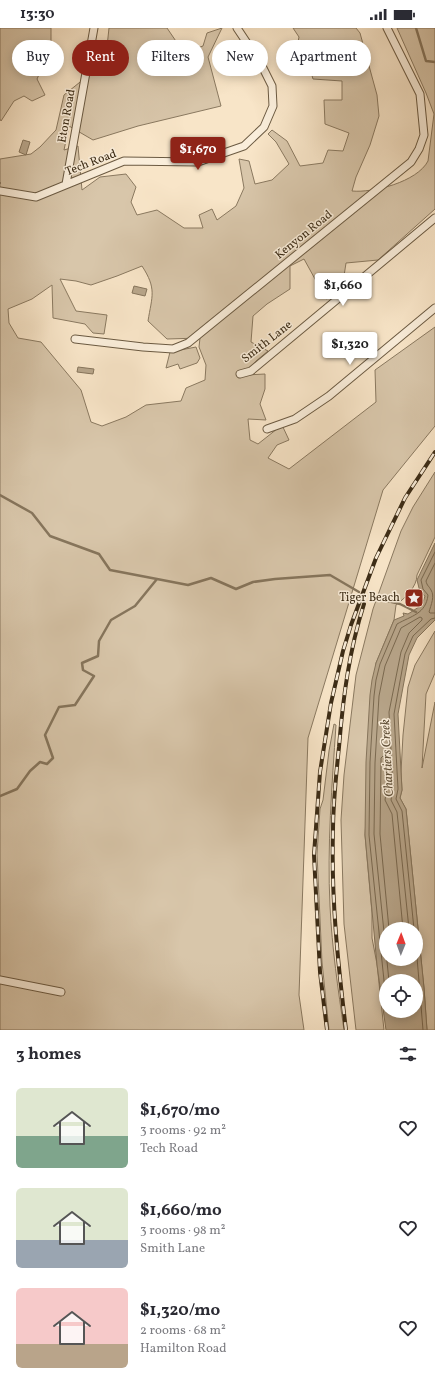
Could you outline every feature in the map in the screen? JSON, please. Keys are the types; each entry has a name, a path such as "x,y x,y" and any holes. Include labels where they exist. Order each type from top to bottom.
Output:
{"street":[{"name":"Eton Road","path":"66,184 94,28"},
{"name":"Tech Road","path":"0,191 36,197 124,161 198,162 244,146 264,127 273,106 272,86 261,64 237,28"},
{"name":"Kenyon Road","path":"75,339 173,349 188,343 411,162 419,149 424,134 420,94 388,28"},
{"name":"Smith Lane","path":"240,374 251,371 435,218"},
{"path":"267,429 295,418 329,396 435,308"},
{"path":"0,980 61,992"}],"shaded area":[{"path":"0,28 51,28 51,40 12,40 12,76 38,76 37,79 45,95 32,101 24,96 14,101 1,121"},
{"path":"109,28 167,28 175,40 137,40 137,76 204,76 204,43 207,33 222,28 216,40 212,40 212,49 208,57 221,106 138,126 93,140 69,126 64,150 78,146 82,190 100,177 126,174 136,187 131,202 137,215 157,210 184,228 203,228 199,215 212,209 217,220 236,206 244,188 239,159 249,161 255,184 272,180 289,164 276,142 268,134 272,130 287,141 300,166 323,163 328,150 343,151 349,133 325,124 324,100 342,100 342,81 313,79 312,76 371,76 371,73 377,95 379,116 370,145 356,177 352,191 371,190 394,185 414,175 428,161 434,114 397,28 435,28 435,209 378,260 346,263 342,289 326,299 304,259 290,266 290,289 267,304 253,316 251,342 268,351 256,361 246,375 265,374 265,389 260,404 266,420 248,419 250,440 258,444 282,425 289,440 277,445 268,458 289,469 376,402 375,370 435,327 435,426 383,490 308,738 299,995 304,1030 0,1030 0,159 31,154 40,147 56,130 64,95 88,76 129,76 129,40 108,40","holes":["142,266 152,287 152,299 148,321 167,339 200,338 199,347 206,365 205,380 186,388 181,401 146,405 126,417 102,426 91,422 81,390 41,342 18,338 9,323 8,309 32,299 52,285 53,318 85,324 93,333 104,334 107,315 76,311 60,279 91,285"]},
{"path":"293,28 356,28 360,33 362,40 298,40 299,37"},
{"path":"196,347 200,358 197,363 180,369 178,364 166,368 170,352"},
{"path":"435,472 435,537 417,575 413,588 407,596 396,605 394,620 376,663 365,835 372,913 372,938 379,983 379,1018 383,1018 384,1030 356,1030 344,924 341,820 344,775 356,675 373,609 401,531 413,507"},
{"path":"435,631 435,673 426,694 422,768 435,702 435,1030 427,1030 422,966 423,966 423,922 417,922 406,809 400,798 402,790 401,772 403,735 408,687 415,665"},
{"path":"334,724 336,725 330,816 329,883 337,984 344,1030 329,1030 322,962 317,854 320,809 323,800"}],"water":[{"path":"23,140 30,142 26,155 19,152"},
{"path":"134,286 147,289 145,296 132,293"},
{"path":"78,367 94,369 93,374 77,372"},
{"name":"Chartiers Creek","path":"435,543 435,620 417,638 409,655 398,714 402,790 400,798 406,809 417,922 379,922 379,966 422,966 423,974 379,974 379,979 365,835 366,762 370,695 376,663 394,620 404,616 403,613 408,614 422,605 425,596 420,592 417,580"},
{"path":"423,978 427,1030 386,1030 384,1018 423,1018"}],"waterway":[{"path":"416,28 426,61 435,62"},
{"path":"0,495 32,513 50,536 99,554 110,570 157,579"},
{"path":"0,796 17,789 30,771 40,762 47,764 53,758 45,735 59,707 75,705 94,676 83,670 82,663 98,656 99,641 111,620 135,606 157,579 188,585 211,578 236,589 253,582 330,575 359,592"},
{"path":"371,597 400,604 416,612"}],"railway":[{"path":"327,1030 320,972 314,855 320,772 331,703 343,651 351,625 376,558 405,498 435,452"},
{"path":"346,1030 334,906 334,810 342,711 354,639 364,604"}],"place":[{"name":"Tiger Beach","path":"414,598"}]}
